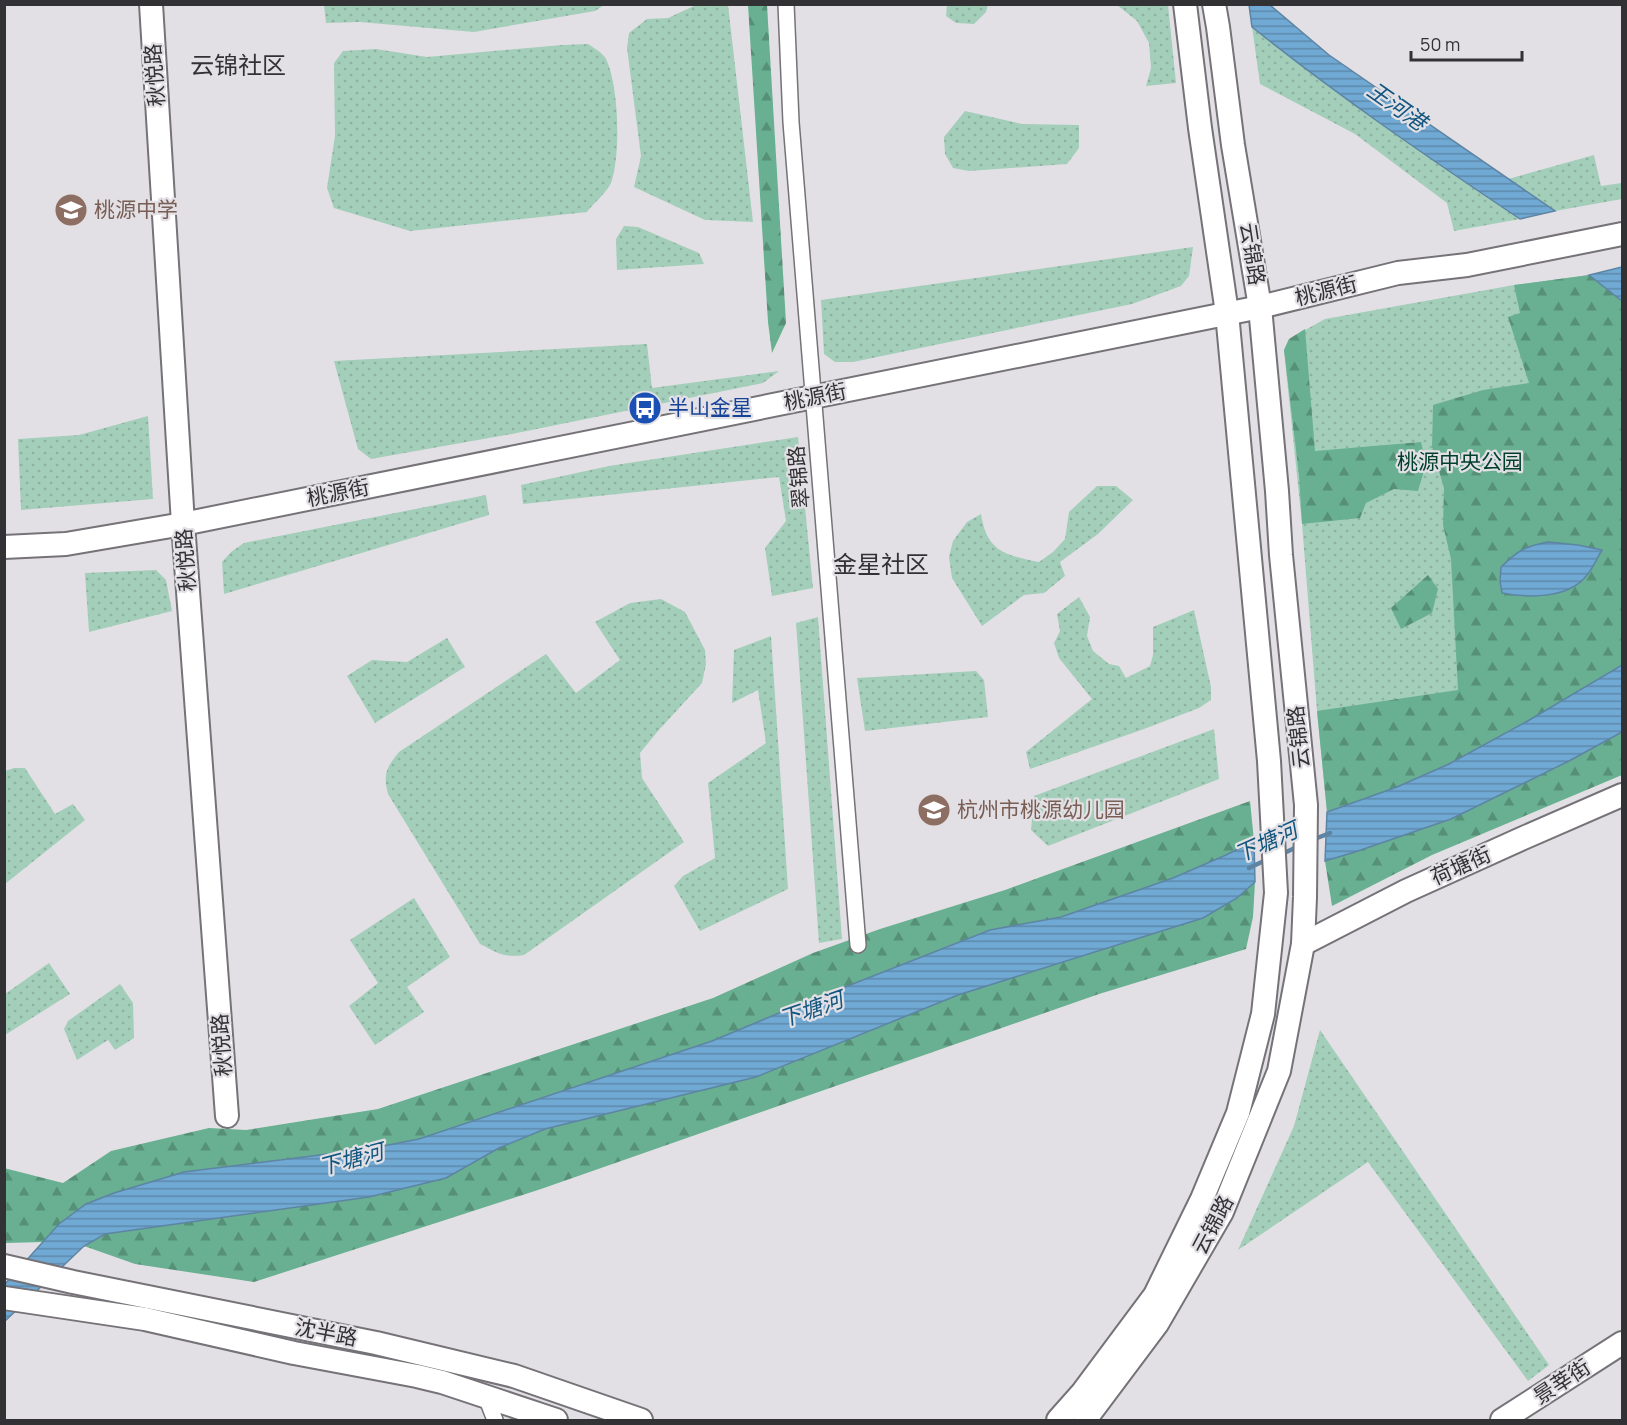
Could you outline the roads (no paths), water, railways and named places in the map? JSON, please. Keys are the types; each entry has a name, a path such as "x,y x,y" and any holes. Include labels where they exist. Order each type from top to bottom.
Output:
{"main road":[{"name":"秋悦路","path":"151,4 183,524 227,1116"},
{"name":"云锦路","path":"1058,1420 1082,1393 1155,1295 1202,1199 1238,1113 1263,1014 1276,893 1269,761 1227,314 1185,4"},
{"name":"云锦路","path":"1085,1420 1157,1324 1222,1212 1280,1071 1303,944 1306,805 1281,555 1260,307 1233,145 1214,4"},
{"name":"桃源街","path":"4,547 66,544 183,524 1227,314 1398,273 1467,265 1623,234"},
{"name":"荷塘街","path":"1303,944 1406,891 1521,838 1623,795"},
{"name":"沈半路","path":"8,1266 72,1282 376,1343 514,1376 641,1420"},
{"name":"沈半路","path":"4,1298 145,1319 294,1353 417,1376 442,1382 556,1420"},
{"name":"景莘街","path":"1502,1420 1623,1343"}],"street":[{"name":"翠锦路","path":"786,4 791,122 858,945"},
{"path":"486,1397 495,1420"}],"water":[{"name":"王河港","path":"1249,5 1270,5 1329,55 1555,211 1520,219 1418,150 1284,53 1252,27"},
{"path":"1622,267 1622,301 1589,275"},
{"path":"1548,542 1602,550 1587,575 1570,589 1536,596 1502,593 1501,567 1522,550"},
{"path":"1622,665 1622,732 1569,761 1451,819 1325,861 1327,812 1397,787 1449,764"},
{"path":"1254,841 1255,882 1237,898 1203,918 958,995 756,1077 545,1129 499,1148 446,1178 369,1197 105,1234 84,1246 5,1321 5,1284 59,1224 86,1204 114,1193 184,1172 368,1149 419,1139 712,1041 990,930 1061,917 1173,878"}],"waterway":[{"name":"下塘河","path":"1312,840 1330,833"},
{"name":"下塘河","path":"1280,855 1299,846"},
{"name":"下塘河","path":"1249,868 1266,860"}],"place":[{"name":"桃源中学","path":"71,210"},
{"name":"半山金星","path":"645,408"},
{"name":"杭州市桃源幼儿园","path":"934,810"}],"district":[{"name":"云锦社区","path":"238,66"},
{"name":"金星社区","path":"881,565"}],"park label":[{"name":"桃源中央公园","path":"1460,462"}]}
